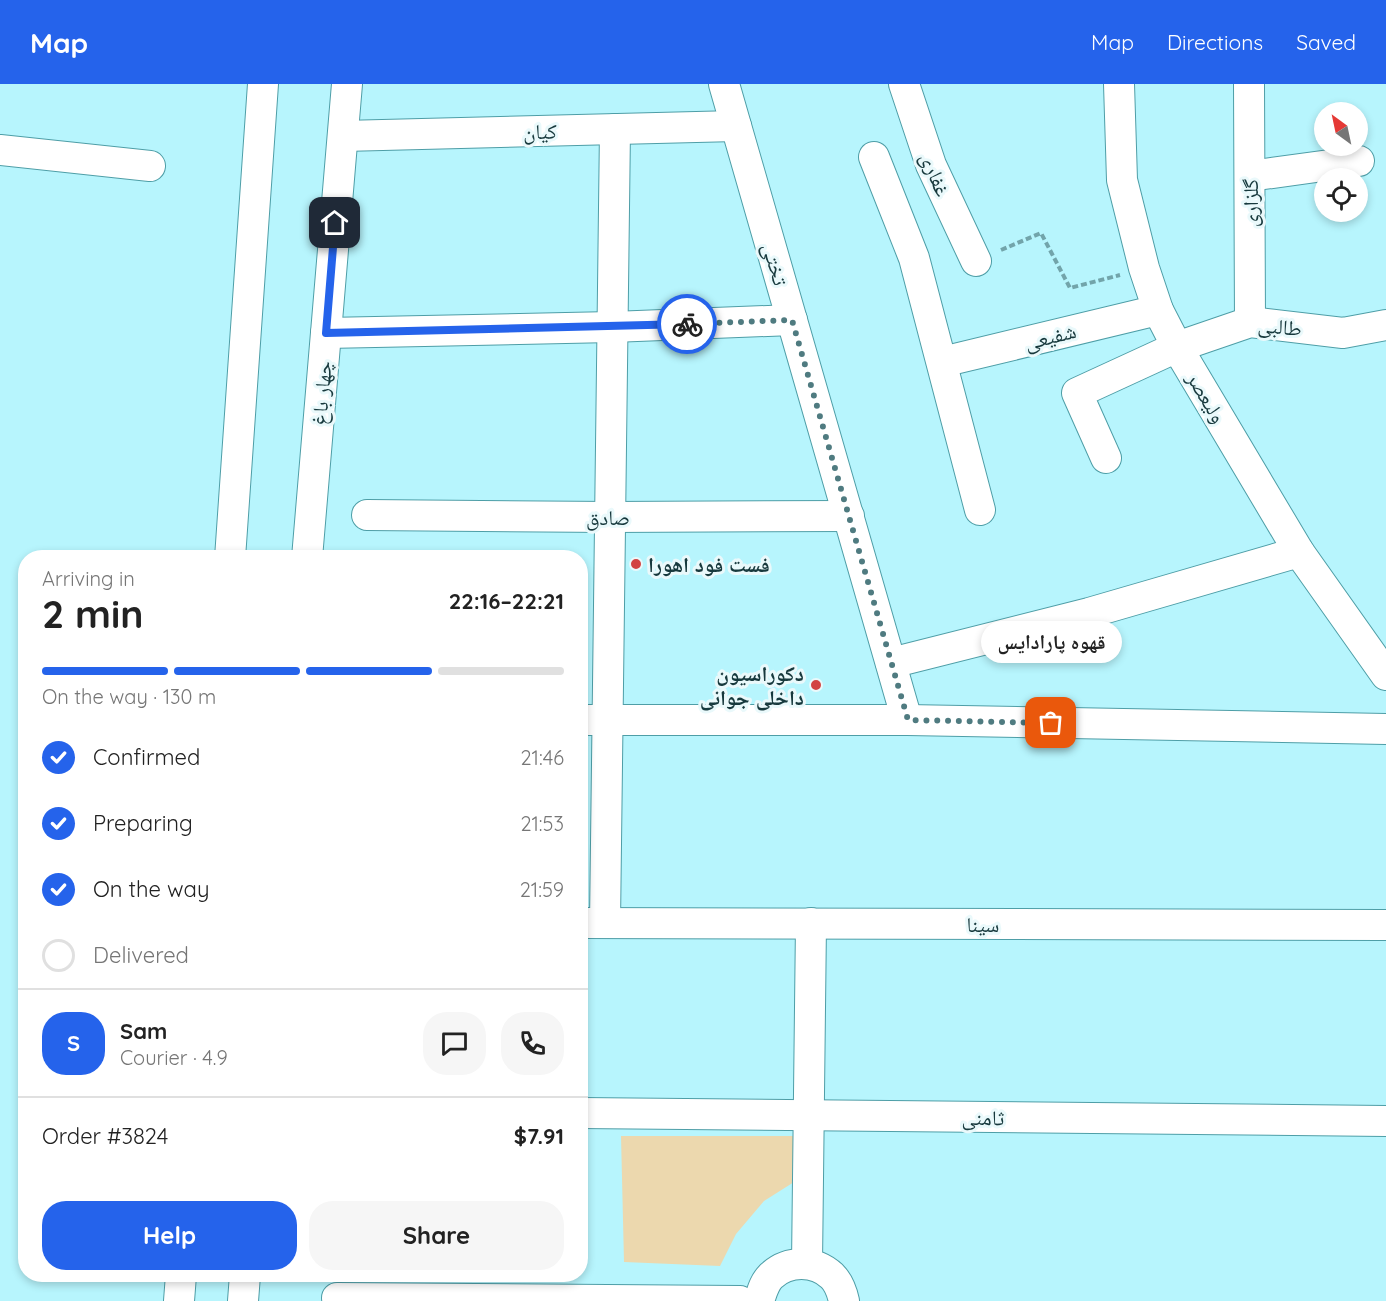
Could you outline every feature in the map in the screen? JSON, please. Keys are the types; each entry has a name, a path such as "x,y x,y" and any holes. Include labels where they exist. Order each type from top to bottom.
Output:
{"street":[{"path":"231,550 263,84"},
{"name":"چهار باغ","path":"308,550 347,84"},
{"name":"تختی","path":"724,84 908,720"},
{"name":"غفاری","path":"904,84 931,165 975,261"},
{"name":"ولیعصر","path":"1119,84 1122,180 1144,268 1158,310 1177,347 1299,552 1386,675"},
{"name":"گلزاری","path":"1249,84 1250,322"},
{"name":"کیان","path":"343,136 736,126"},
{"path":"593,923 594,720 610,517 615,129"},
{"path":"0,150 150,166"},
{"path":"874,157 914,258 980,510"},
{"path":"1250,176 1359,160"},
{"name":"شفیعی","path":"942,362 1158,310"},
{"path":"326,333 612,327 792,320"},
{"name":"طالبی","path":"1106,458 1077,393 1177,347 1250,322 1343,333 1386,325"},
{"name":"صادق","path":"368,516 849,516"},
{"path":"891,663 1089,613 1299,552"},
{"path":"594,720 908,720 1386,729"},
{"name":"سینا","path":"593,923 1386,925"},
{"path":"807,1264 812,923"},
{"name":"ثامنی","path":"588,1113 1386,1120"},
{"path":"759,1301 770,1277 794,1264 807,1264 821,1268 833,1276 841,1288 844,1301"},
{"path":"179,1301 180,1282"},
{"path":"243,1301 244,1282"},
{"path":"337,1298 740,1301"}],"path":[{"path":"975,261 1041,233 1070,288 1144,268"}],"shaded area":[{"path":"621,1136 812,1136 802,1177 764,1201 736,1234 720,1266 624,1262"}],"way so far":[{"path":"687,324 792,320 908,720 1051,723"}],"place":[{"name":"فست فود اهورا","path":"636,564"},
{"name":"دکوراسیون داخلی جوانی","path":"816,685"},
{"name":"قهوه پارادایس","path":"1051,723"}],"route":[{"path":"335,223 326,333 687,324"}]}
